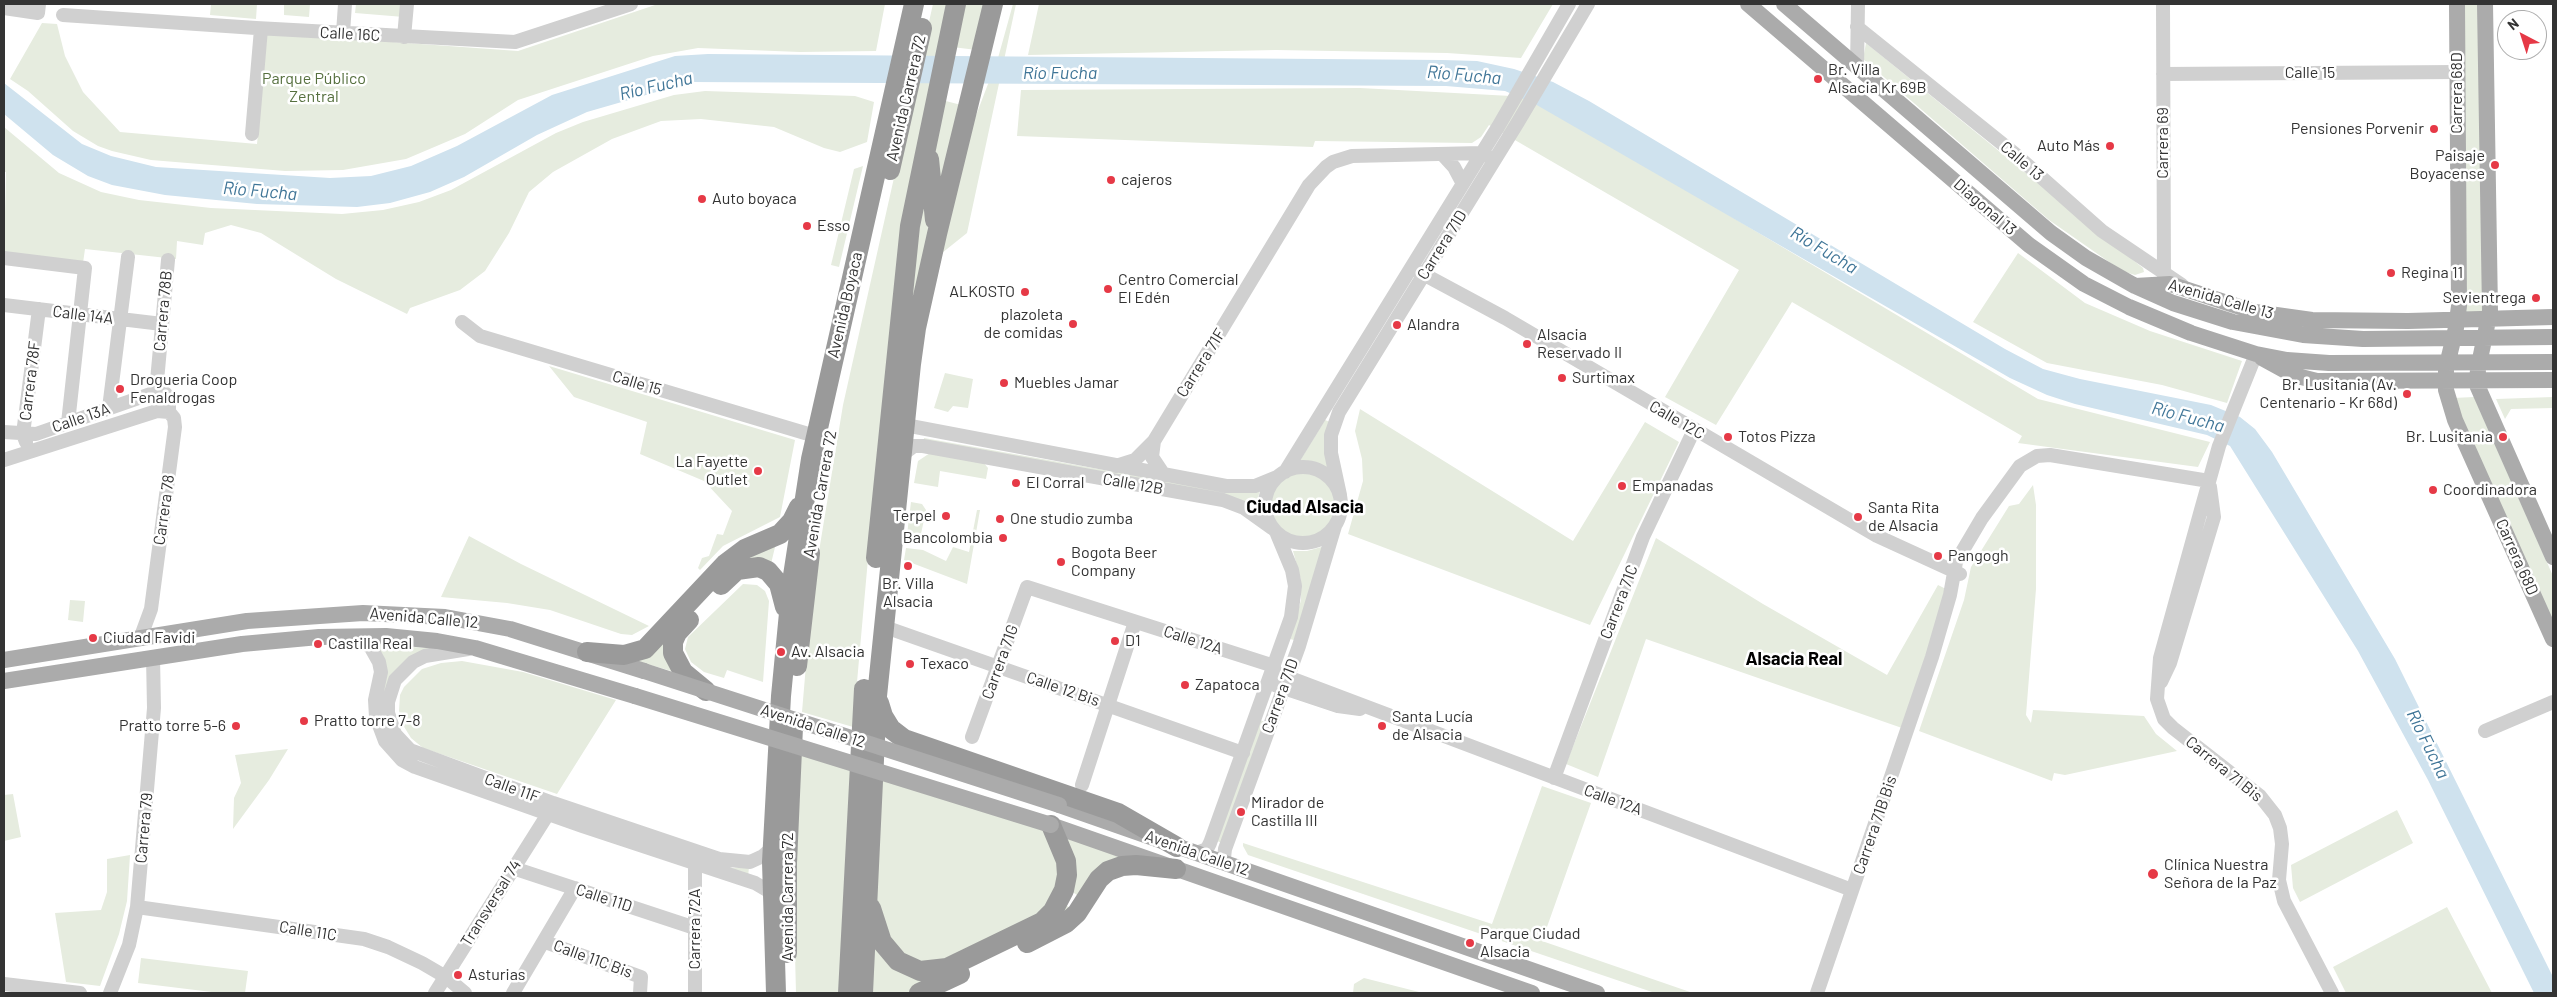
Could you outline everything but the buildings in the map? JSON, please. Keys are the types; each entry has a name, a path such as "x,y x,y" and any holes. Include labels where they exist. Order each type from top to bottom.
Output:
{"highway":[{"name":"Avenida Carrera 72","path":"776,993 772,848 784,658 801,520 846,359 882,204 898,102 910,46 914,4"},
{"name":"Avenida Carrera 72","path":"910,46 928,4"},
{"name":"Avenida Carrera 72","path":"848,993 853,874 867,649 910,226 956,4"},
{"path":"988,51 993,4"},
{"path":"863,993 882,626 916,328 963,132 988,51 1007,4"},
{"name":"Avenida Boyaca","path":"825,392 874,177 898,102"},
{"path":"927,140 937,234"},
{"path":"874,177 882,204"},
{"path":"825,392 846,359"},
{"name":"Avenida Carrera 72","path":"789,993 787,863 795,700 807,576 815,436 825,392"},
{"path":"587,652 624,655 645,649 736,554 776,537 786,529 797,513 814,479"},
{"path":"706,691 683,672 673,653 673,642 677,632 737,570 747,567 758,567 768,571 783,590 788,619"},
{"path":"784,658 795,700"},
{"path":"877,696 888,725 904,739 1110,810 1177,846"},
{"path":"867,895 882,942 898,961 920,970 938,971 947,968 1042,922 1053,911 1064,890 1067,875 1066,861 1051,825"},
{"path":"853,874 870,839"},
{"path":"919,993 1066,923 1077,913 1099,879 1108,871 1122,866 1136,865 1176,869"}],"main road":[{"name":"Diagonal 13","path":"1748,4 2048,260 2084,284 2129,307 2191,334 2256,354"},
{"name":"Diagonal 13","path":"1784,4 2051,233 2086,258 2136,286"},
{"name":"Carrera 68D","path":"2457,4 2458,320 2448,363 2445,382 2446,394 2455,420 2553,639"},
{"name":"Carrera 68D","path":"2485,4 2490,319 2479,362 2477,382 2481,397 2553,555"},
{"name":"Avenida Calle 13","path":"2136,286 2164,278 2244,309 2270,315 2344,321 2553,317"},
{"name":"Avenida Calle 13","path":"2136,286 2173,303 2232,322 2275,332 2328,337 2553,337"},
{"path":"2232,322 2270,315"},
{"path":"2256,354 2304,362 2553,362"},
{"path":"2256,354 2284,372 2317,380 2445,382 2553,380"},
{"name":"Avenida Calle 12","path":"4,660 246,621 343,613 445,617 510,629 587,652 1059,806 1594,993"},
{"name":"Avenida Calle 12","path":"4,681 284,640 404,637 475,648 1051,825 1532,993"},
{"path":"1476,974 1512,993"}],"street":[{"path":"343,33 345,4"},
{"path":"404,36 407,4"},
{"name":"Calle 16C","path":"63,15 261,29 515,42 632,4"},
{"name":"Carrera 71D","path":"1340,495 1331,454 1331,435 1334,423 1420,267 1462,184 1505,115 1569,4"},
{"name":"Carrera 71D","path":"1281,475 1494,160 1588,4"},
{"path":"1857,68 1858,4"},
{"name":"Carrera 69","path":"2163,4 2164,278"},
{"path":"4,8 39,8"},
{"name":"Calle 13","path":"1858,27 2015,154 2102,231 2164,278"},
{"path":"252,134 261,29"},
{"name":"Calle 15","path":"2163,74 2456,72"},
{"path":"1443,155 1482,153 1494,160"},
{"path":"1443,155 1454,167 1462,184"},
{"name":"Carrera 71F","path":"1116,466 1134,460 1154,441 1310,186 1333,162 1352,156 1443,155"},
{"path":"4,258 85,268 68,423"},
{"path":"109,408 128,258"},
{"name":"Carrera 78B","path":"156,392 168,260"},
{"name":"Calle 12C","path":"1420,267 1474,294 1504,318 1694,430 1877,536 1955,577"},
{"name":"Calle 14A","path":"4,305 162,324"},
{"name":"Carrera 78F","path":"29,453 23,434 38,309"},
{"name":"Calle 15","path":"462,322 480,336 815,436"},
{"name":"Carrera 71 Bis","path":"2256,354 2219,446 2209,481 2214,517 2170,663 2158,688 2157,699 2164,719 2260,796 2275,816 2280,828 2282,844 2279,880 2284,901 2332,993"},
{"path":"4,460 157,411 169,412 170,402 166,394 156,392"},
{"name":"Calle 13A","path":"4,432 36,434 156,392"},
{"name":"Carrera 78","path":"140,638 151,609 176,427 174,418 169,412"},
{"name":"Calle 12B","path":"905,426 1226,486 1255,486 1281,475"},
{"name":"Carrera 71C","path":"1554,778 1644,537 1694,430"},
{"path":"1154,441 1152,457 1164,475"},
{"name":"Calle 12B","path":"902,455 914,446 923,446 1223,500 1244,508 1275,531"},
{"name":"Carrera 71B Bis","path":"1817,993 1932,657 1950,596 1960,552 2020,466 2031,458 2050,455 2209,481"},
{"path":"1305,467 1318,470 1330,478 1340,495 1340,514 1335,526 1318,540 1304,544 1290,541 1275,531 1267,520 1265,502 1271,485 1281,475 1305,467"},
{"name":"Carrera 71D","path":"1227,864 1224,858 1225,849 1308,617 1335,526"},
{"name":"Carrera 71D","path":"1196,854 1207,849 1210,843 1291,616 1295,586 1290,563 1275,531"},
{"name":"Calle 12A","path":"1027,587 1135,622 1271,673 1285,682 1338,706 1373,711 1852,890"},
{"name":"Carrera 71G","path":"972,738 1027,587"},
{"name":"Carrera 78","path":"151,609 153,619 162,635"},
{"path":"1082,785 1135,622"},
{"name":"Calle 12 Bis","path":"882,626 1242,753"},
{"name":"Calle 11F","path":"350,637 370,646 379,662 381,672 375,700 376,716 385,741 402,760 415,767 548,814 755,883 772,893"},
{"name":"Calle 11F","path":"475,648 425,656 413,662 395,680 388,702 388,713 395,734 410,750 553,803 720,859 750,862 763,856 772,848"},
{"name":"Carrera 79","path":"110,993 130,945 138,907 155,697 153,658"},
{"path":"2486,731 2553,702"},
{"name":"Transversal 74","path":"435,993 548,814"},
{"name":"Carrera 72A","path":"694,864 695,993"},
{"name":"Calle 11D","path":"513,868 695,928"},
{"path":"513,993 575,888"},
{"name":"Calle 11C","path":"138,907 364,939 405,954 446,977 465,993"},
{"name":"Calle 11C Bis","path":"544,942 640,977 640,993"},
{"path":"4,984 80,993"}],"green space":[{"path":"211,4 257,4 256,19 210,15"},
{"path":"284,4 310,4 309,17 284,15"},
{"path":"356,4 405,4 404,17 355,13"},
{"name":"Parque Público Zentral","path":"658,4 885,4 876,51 800,52 698,48 653,56 518,100 465,134 406,159 343,170 285,171 151,160 112,151 98,146 73,131 28,91 10,79 42,23 57,24 65,56 83,92 120,132 257,144 267,33 518,51"},
{"path":"933,4 950,4 871,525 853,727 802,712 812,594 843,405"},
{"path":"961,4 988,4 977,50 952,47"},
{"path":"1013,4 1016,4 967,233 937,257 970,131 998,58"},
{"path":"1039,4 1553,4 1521,58 1447,53 1276,50 1028,55"},
{"path":"2463,4 2482,4 2483,315 2465,315"},
{"path":"1866,43 2143,268 2144,272 2135,275 2122,271 2049,220 1863,59"},
{"path":"1360,88 1530,97 2038,399 2210,442 2198,467 2018,443 2022,436 1792,302 1716,425 1665,397 1739,270 1489,125 1481,137 1472,143 1315,141 1313,147 1017,136 1021,90"},
{"path":"705,91 855,96 874,102 867,142 840,152 824,148 774,127 701,119 661,121 612,139 553,172 529,192 509,233 485,271 460,290 410,308 407,314 336,279 261,233 231,225 205,233 203,245 177,241 176,259 85,249 83,263 4,255 6,172 4,172 4,127 59,173 101,192 139,200 211,208 342,214 383,210 419,202 451,190 556,133 583,122 674,95"},
{"path":"942,100 965,106 939,211 932,143"},
{"path":"863,166 839,267 831,265 854,169"},
{"path":"926,173 932,230 901,360"},
{"path":"2018,253 2085,303 2150,331 2242,361 2227,403 2162,385 2047,363 1973,322"},
{"path":"549,366 795,440 780,517 723,546 700,570 698,568 702,558 709,556 717,534 723,535 732,511 704,481 640,454 647,422 574,397"},
{"path":"945,373 973,379 968,408 953,406 948,412 934,408"},
{"path":"2474,397 2553,576 2553,621 2453,398"},
{"path":"2553,397 2553,408 2511,409 2505,419 2496,399"},
{"path":"1360,409 1573,541 1645,422 1679,442 1590,625 1348,534 1363,481 1362,459 1355,431"},
{"path":"1325,420 1330,422 1327,470 1314,463 1299,462"},
{"path":"924,438 1217,490 1260,489 1256,509 924,441"},
{"path":"930,453 983,462 988,468 986,479 940,471 938,487 914,483 918,461"},
{"path":"1296,473 1310,473 1322,478 1331,487 1336,499 1334,519 1327,530 1310,539 1296,539 1284,534 1275,525 1270,513 1270,499 1275,487 1284,478"},
{"path":"2033,485 2036,505 2036,589 2026,715 2031,723 2033,710 2144,716 2156,734 2177,751 2065,775 2054,773 2052,781 1919,731 1964,600 1971,567 2009,506 2019,504"},
{"path":"911,502 922,504 926,510 921,534 907,535"},
{"path":"977,510 980,510 967,584 904,560 906,548 923,550 946,561 953,547 969,552"},
{"path":"469,536 521,564 649,626 632,635 621,634 550,610 507,603 441,597"},
{"path":"1656,538 1763,604 1887,675 1938,585 1948,590 1902,728 1646,639 1598,777 1566,764"},
{"path":"776,543 770,568 730,571 674,631 678,673 633,660 722,573"},
{"path":"1325,546 1294,640 1290,639 1301,600 1301,580 1293,551 1307,551"},
{"path":"743,584 757,585 765,591 769,601 763,682 727,670 724,678 704,672 691,662 685,649 688,637"},
{"path":"70,600 85,601 83,622 68,620"},
{"path":"374,644 439,649 418,656 401,667 390,684 384,701 384,713 389,733 409,753 425,761 733,868 749,867 748,877 407,756 391,744 382,723 380,700 386,668 382,656"},
{"path":"462,661 523,672 616,700 557,794 423,748 411,738 403,725 399,711 400,695 404,687 422,669 441,663"},
{"path":"1260,720 1265,722 1222,843 1217,841"},
{"path":"288,749 269,780 233,829 234,798 241,783 235,755"},
{"path":"798,753 853,769 843,993 796,993 794,916"},
{"path":"878,777 1050,831 1062,861 1049,910 946,965 900,958 872,902"},
{"path":"1542,786 1591,803 1542,941 1693,993 1655,993 1248,855 1243,846 1243,843 1492,924"},
{"path":"13,794 21,837 4,841 4,795"},
{"path":"2397,810 2413,843 2300,902 2293,888 2291,865"},
{"path":"1059,834 1136,862 1083,899 1068,889"},
{"path":"130,855 127,901 119,934 100,986 66,982 55,913 101,910 107,892 107,859"},
{"path":"1063,903 1074,911 911,993 868,993 871,921 919,974"},
{"path":"2447,907 2492,993 2346,993 2333,967"},
{"path":"141,958 248,971 245,993 220,993 138,983"},
{"path":"1364,978 1423,993 1353,993 1354,984"}],"water":[{"name":"Río Fucha","path":"708,54 1442,60 1477,61 1514,69 1553,82 1589,101 2005,349 2043,369 2080,379 2211,405 2240,417 2255,429 2272,452 2395,659 2553,977 2553,993 2534,993 2428,780 2358,651 2230,446 2207,435 2075,404 2047,395 2010,378 1535,104 1505,91 1446,86 691,82 587,112 537,135 464,177 430,192 390,203 357,207 257,204 165,195 112,185 88,176 53,155 4,114 4,83 82,144 111,156 156,167 330,178 371,176 411,166 457,146 552,95 675,56"}],"place":[{"name":"Br. Villa Alsacia Kr 69B","path":"1818,79"},
{"name":"Pensiones Porvenir","path":"2434,129"},
{"name":"Auto Más","path":"2110,146"},
{"name":"Paisaje Boyacense","path":"2495,165"},
{"name":"cajeros","path":"1111,180"},
{"name":"Auto boyaca","path":"702,199"},
{"name":"Esso","path":"807,226"},
{"name":"Regina 11","path":"2391,273"},
{"name":"Centro Comercial El Edén","path":"1108,289"},
{"name":"ALKOSTO","path":"1025,292"},
{"name":"Sevientrega","path":"2536,298"},
{"name":"plazoleta de comidas","path":"1073,324"},
{"name":"Alandra","path":"1397,325"},
{"name":"Alsacia Reservado II","path":"1527,344"},
{"name":"Surtimax","path":"1562,378"},
{"name":"Muebles Jamar","path":"1004,383"},
{"name":"Drogueria Coop Fenaldrogas","path":"120,389"},
{"name":"Br. Lusitania (Av. Centenario - Kr 68d)","path":"2407,394"},
{"name":"Totos Pizza","path":"1728,437"},
{"name":"Br. Lusitania","path":"2503,437"},
{"name":"La Fayette Outlet","path":"758,471"},
{"name":"El Corral","path":"1016,483"},
{"name":"Empanadas","path":"1622,486"},
{"name":"Coordinadora","path":"2433,490"},
{"name":"Terpel","path":"946,516"},
{"name":"Santa Rita de Alsacia","path":"1858,517"},
{"name":"One studio zumba","path":"1000,519"},
{"name":"Bancolombia","path":"1003,538"},
{"name":"Pangogh","path":"1938,556"},
{"name":"Bogota Beer Company","path":"1061,562"},
{"name":"Br. Villa Alsacia","path":"908,566"},
{"name":"Ciudad Favidi","path":"93,638"},
{"name":"D1","path":"1115,641"},
{"name":"Castilla Real","path":"318,644"},
{"name":"Av. Alsacia","path":"781,652"},
{"name":"Texaco","path":"910,664"},
{"name":"Zapatoca","path":"1185,685"},
{"name":"Pratto torre 7-8","path":"304,721"},
{"name":"Pratto torre 5-6","path":"236,726"},
{"name":"Santa Lucía de Alsacia","path":"1382,726"},
{"name":"Mirador de Castilla III","path":"1241,812"},
{"name":"Clínica Nuestra Señora de la Paz","path":"2153,874"},
{"name":"Parque Ciudad Alsacia","path":"1470,943"},
{"name":"Asturias","path":"458,975"}],"district":[{"name":"Ciudad Alsacia","path":"1305,507"},
{"name":"Alsacia Real","path":"1794,659"}]}
